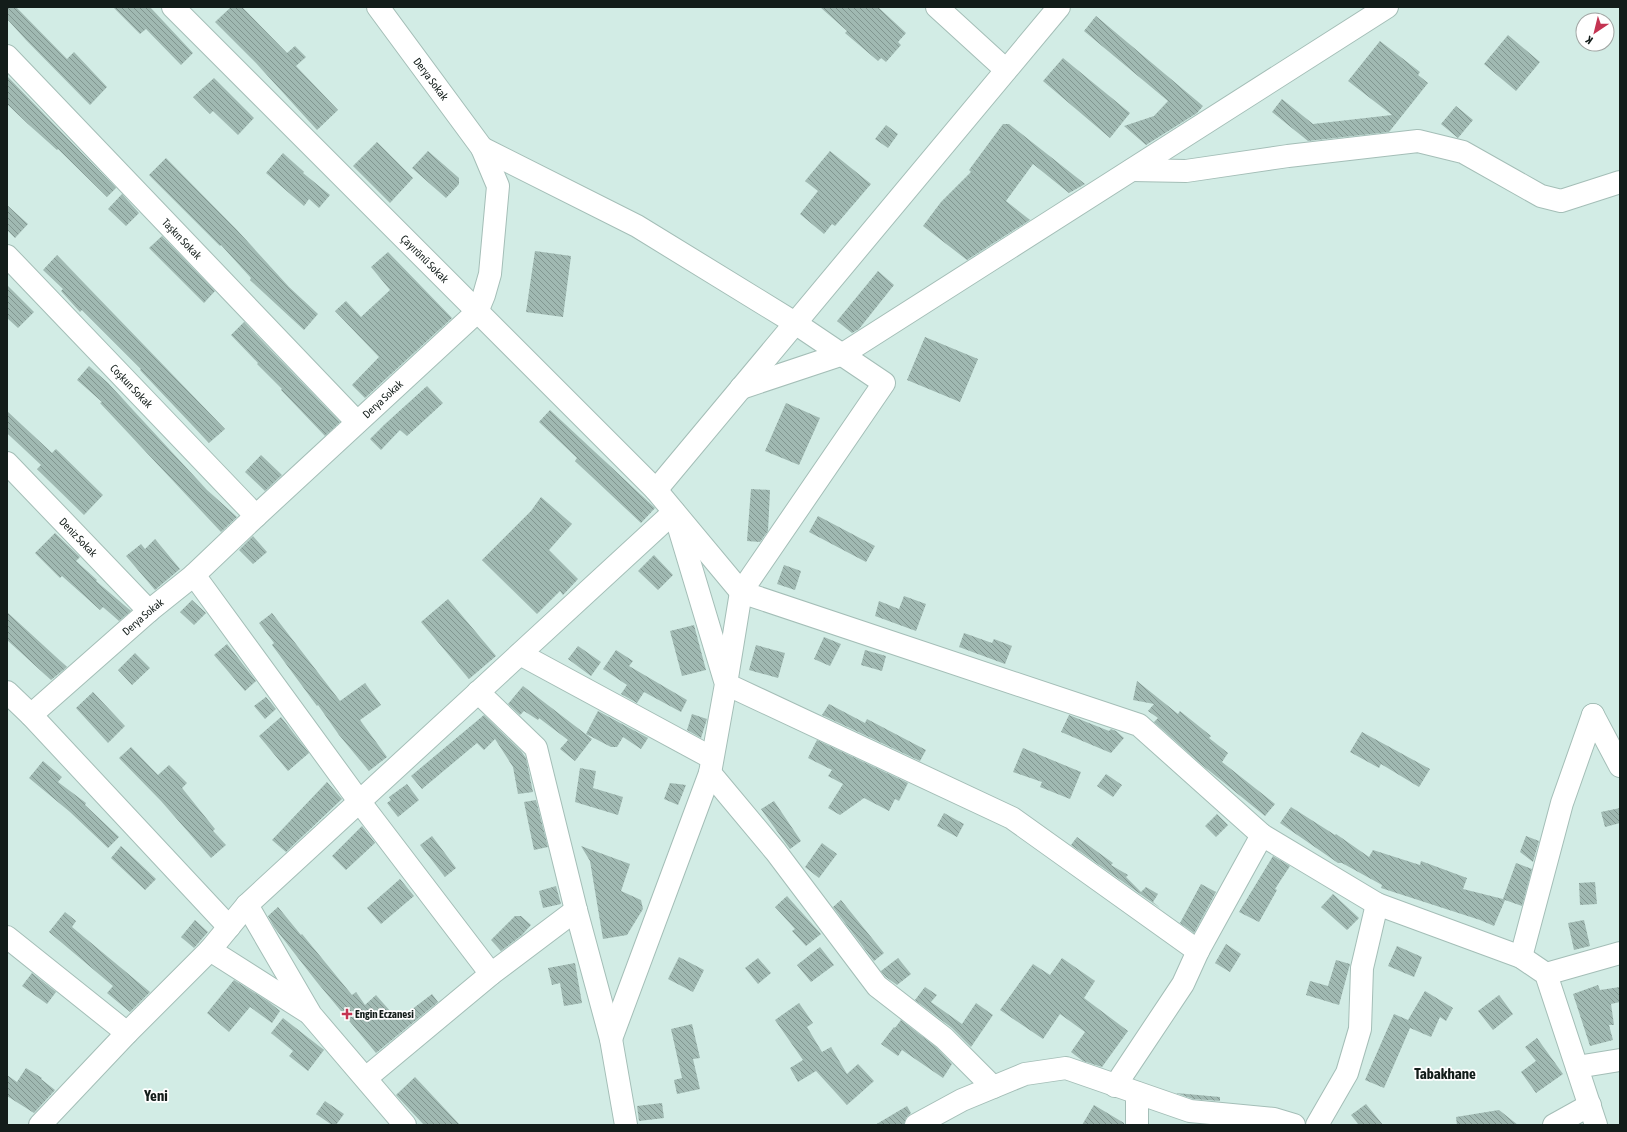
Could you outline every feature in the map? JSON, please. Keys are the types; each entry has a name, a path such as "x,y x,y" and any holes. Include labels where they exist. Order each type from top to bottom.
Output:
{"street":[{"name":"Çayırönü Sokak","path":"174,7 656,490 741,592"},
{"name":"Derya Sokak","path":"31,715 149,611 194,575 477,312 490,274 498,186 482,148 378,7"},
{"path":"936,7 1006,70"},
{"path":"656,490 1059,7"},
{"path":"741,388 842,354 1387,7"},
{"name":"Taşkın Sokak","path":"7,56 357,422"},
{"path":"1132,170 1186,171 1288,156 1418,141 1463,152 1541,196 1561,201 1620,182"},
{"path":"482,148 636,226 795,323 884,383 741,592 711,765 611,1039"},
{"name":"Coşkun Sokak","path":"7,256 256,516"},
{"name":"Deniz Sokak","path":"7,463 149,611"},
{"path":"40,1125 127,1033 210,950 247,905 674,512 726,684 1012,818 1198,951"},
{"path":"194,575 359,801 491,974"},
{"path":"741,592 1139,725 1262,835 1377,904 1521,957 1546,974 1593,1115 1554,1125"},
{"path":"520,654 711,765 877,986 944,1038 993,1087"},
{"path":"7,692 31,715 230,927"},
{"path":"478,692 536,748 576,910 611,1039 626,1125"},
{"path":"1521,957 1562,803 1594,715 1620,766"},
{"path":"1115,1086 1183,984 1198,951 1262,835"},
{"path":"1317,1125 1347,1073 1360,1029 1362,968 1377,904"},
{"path":"247,905 312,1015 405,1125"},
{"path":"366,1078 491,974 576,910"},
{"path":"7,937 127,1033"},
{"path":"210,950 312,1015"},
{"path":"1546,974 1620,953"},
{"path":"1577,1067 1620,1060"},
{"path":"916,1125 962,1100 1024,1074 1066,1068 1190,1111 1274,1119 1294,1125"},
{"path":"1137,1093 1137,1125"}],"building":[{"path":"7,7 16,7 67,59 74,52 107,87 90,105 7,19"},
{"path":"113,7 150,7 193,53 181,65 146,29 140,34"},
{"path":"231,7 242,7 287,53 295,46 306,57 296,66 338,110 317,130 256,63 215,22"},
{"path":"820,7 878,7 906,33 898,42 901,45 886,62 881,58 878,61 845,33 847,31"},
{"path":"1096,16 1203,106 1197,113 1146,145 1124,126 1154,116 1168,101 1084,31"},
{"path":"1508,35 1540,62 1516,91 1484,64"},
{"path":"1380,41 1420,72 1418,75 1428,83 1389,132 1308,141 1272,112 1282,99 1313,124 1392,115 1348,81"},
{"path":"1063,58 1130,113 1110,138 1043,81"},
{"path":"7,76 116,188 107,197 58,149 57,150 7,104"},
{"path":"214,78 254,118 238,135 213,111 210,114 193,97"},
{"path":"1456,106 1473,120 1458,138 1441,124"},
{"path":"1003,124 1009,124 1085,184 1069,193 1033,164 1006,201 1030,220 967,260 923,226 941,202 971,172 969,170"},
{"path":"886,125 898,134 888,148 875,139"},
{"path":"377,142 413,178 390,203 353,166"},
{"path":"428,151 459,178 459,184 446,198 412,168"},
{"path":"830,151 871,184 835,226 832,224 824,234 800,214 818,191 805,181"},
{"path":"283,153 304,172 303,173 330,195 319,208 309,199 304,206 266,173"},
{"path":"166,158 237,230 289,287 318,314 304,330 250,280 251,278 221,245 220,246 149,175"},
{"path":"122,194 139,213 126,226 108,209"},
{"path":"7,205 28,224 15,238 7,230"},
{"path":"162,236 215,291 204,303 149,248"},
{"path":"535,251 571,256 563,317 526,312"},
{"path":"388,252 452,318 365,398 352,385 379,357 335,311 346,301 361,317 390,290 371,267"},
{"path":"57,255 225,429 209,443 140,370 141,369 82,310 80,312 61,291 63,289 43,270"},
{"path":"878,271 894,285 859,329 852,333 837,321"},
{"path":"7,285 34,312 18,328 7,318"},
{"path":"244,322 340,422 325,436 231,335"},
{"path":"925,337 978,359 960,402 907,380"},
{"path":"89,366 108,383 207,490 237,517 221,532 100,403 102,402 77,380"},
{"path":"427,386 443,403 407,436 400,430 381,450 370,439"},
{"path":"786,403 820,418 799,465 765,451"},
{"path":"550,410 655,508 641,523 575,461 577,458 539,422"},
{"path":"7,411 52,453 56,449 103,495 84,515 37,469 41,465 7,433"},
{"path":"261,455 282,475 265,491 245,472"},
{"path":"751,489 770,490 768,531 760,542 747,541"},
{"path":"541,497 572,524 549,550 578,579 563,595 560,591 537,614 482,560 531,511"},
{"path":"818,516 875,546 866,562 809,532"},
{"path":"55,533 80,557 76,561 97,580 96,581 131,611 119,621 103,607 100,610 62,576 60,578 35,553"},
{"path":"253,536 267,552 253,564 239,550"},
{"path":"155,539 180,569 155,590 126,556 141,544 145,549"},
{"path":"654,555 673,575 658,590 638,571"},
{"path":"784,565 801,571 795,590 777,584"},
{"path":"904,596 926,604 916,631 875,616 879,601 899,609"},
{"path":"448,599 496,656 469,679 421,622"},
{"path":"192,600 206,613 194,625 180,612"},
{"path":"7,612 67,667 51,680 7,640"},
{"path":"272,613 340,701 365,683 381,705 360,720 387,757 369,771 339,735 272,645 274,643 259,623"},
{"path":"694,625 706,670 682,676 670,631"},
{"path":"964,633 992,643 994,639 1012,646 1005,664 959,647"},
{"path":"824,637 841,644 830,666 814,659"},
{"path":"227,644 256,681 245,691 214,655"},
{"path":"756,645 785,653 778,678 749,670"},
{"path":"578,646 601,662 591,676 568,659"},
{"path":"616,650 633,661 629,666 687,700 681,712 644,692 637,703 621,694 627,685 603,669"},
{"path":"865,650 886,656 882,671 861,665"},
{"path":"135,653 150,668 132,685 118,670"},
{"path":"1137,681 1178,714 1180,711 1211,736 1209,738 1228,753 1222,762 1275,804 1265,816 1201,764 1154,722 1158,718 1148,711 1154,704 1133,700"},
{"path":"523,686 592,739 575,761 560,749 568,740 539,718 538,720 524,711 520,715 508,704"},
{"path":"93,692 125,726 108,743 76,708"},
{"path":"266,697 276,709 265,719 254,706"},
{"path":"829,704 865,723 867,719 926,750 920,761 822,715"},
{"path":"598,711 648,738 641,749 623,737 617,747 611,747 586,734"},
{"path":"692,714 707,719 701,738 687,730"},
{"path":"484,715 521,751 526,758 533,792 518,794 513,767 495,739 484,750 477,743 422,789 411,776"},
{"path":"1069,715 1109,731 1111,729 1116,731 1124,738 1111,753 1061,732"},
{"path":"281,717 309,753 288,771 259,736"},
{"path":"1362,732 1430,769 1419,787 1381,764 1379,768 1350,752"},
{"path":"817,740 908,783 899,801 895,799 889,811 864,798 840,815 828,808 843,784 828,776 832,770 808,758"},
{"path":"131,747 158,775 169,765 187,783 182,788 215,829 213,831 226,845 211,858 161,801 119,758"},
{"path":"1023,748 1081,772 1070,799 1040,787 1042,782 1013,772"},
{"path":"43,761 62,777 58,782 86,803 85,805 119,837 108,848 70,812 29,778"},
{"path":"580,768 596,771 593,788 623,797 618,815 575,802"},
{"path":"1106,774 1122,785 1113,797 1097,786"},
{"path":"327,782 342,799 286,852 272,840"},
{"path":"670,783 686,785 678,805 664,799"},
{"path":"407,784 419,800 398,817 387,803 391,800 389,797"},
{"path":"536,800 548,847 534,850 524,802"},
{"path":"774,801 801,841 790,849 761,809"},
{"path":"1291,807 1335,835 1336,834 1369,857 1373,850 1420,865 1421,861 1467,878 1463,889 1503,899 1516,863 1532,869 1522,906 1505,900 1494,926 1480,920 1381,888 1382,885 1342,863 1338,863 1280,823"},
{"path":"1620,808 1620,823 1605,827 1601,812"},
{"path":"944,813 964,824 957,837 937,826"},
{"path":"1217,814 1228,825 1216,837 1205,826"},
{"path":"362,826 375,843 346,870 332,856"},
{"path":"432,836 456,868 445,877 420,845"},
{"path":"1526,836 1539,841 1533,862 1520,852"},
{"path":"1077,837 1113,863 1111,865 1128,875 1126,877 1141,892 1146,887 1158,894 1153,902 1160,908 1071,845"},
{"path":"822,843 837,854 819,878 805,867"},
{"path":"121,846 156,879 145,890 111,858"},
{"path":"581,846 630,864 621,891 641,900 643,909 627,935 603,939 590,861"},
{"path":"1273,856 1290,866 1275,889 1277,890 1259,922 1239,912"},
{"path":"400,879 414,896 381,924 367,908"},
{"path":"1595,882 1597,904 1580,905 1579,883"},
{"path":"1201,884 1216,892 1194,933 1180,923"},
{"path":"556,886 561,904 543,908 539,891"},
{"path":"1333,894 1359,918 1347,930 1321,907"},
{"path":"787,896 821,934 806,946 792,931 795,929 775,907"},
{"path":"841,900 884,953 874,961 833,907"},
{"path":"278,907 352,995 356,992 365,1005 376,995 398,1020 432,994 438,1002 376,1053 316,981 274,927 268,916"},
{"path":"65,912 76,921 72,927 150,992 130,1012 107,993 113,986 49,932"},
{"path":"515,916 521,916 531,925 522,935 501,951 491,940"},
{"path":"195,920 208,932 194,948 181,937"},
{"path":"1584,920 1590,946 1574,950 1568,923"},
{"path":"1226,944 1241,954 1230,972 1215,963"},
{"path":"1397,946 1422,957 1414,977 1388,966"},
{"path":"820,947 834,965 811,982 797,965"},
{"path":"679,957 704,970 693,992 668,979"},
{"path":"758,958 771,973 758,984 745,968"},
{"path":"898,958 911,974 897,985 886,977 881,971"},
{"path":"1062,958 1095,981 1084,998 1128,1031 1102,1067 1083,1061 1071,1052 1085,1032 1060,1014 1043,1039 1000,1010 1033,964 1050,975"},
{"path":"1336,960 1350,964 1339,1005 1306,995 1310,981 1328,986"},
{"path":"575,963 582,1003 564,1006 560,983 552,985 548,968"},
{"path":"32,973 56,992 47,1004 22,986"},
{"path":"234,980 269,1002 280,1011 272,1023 250,1007 229,1032 207,1013"},
{"path":"1598,985 1600,990 1620,987 1620,1002 1611,1004 1614,1025 1609,1025 1613,1040 1590,1046 1573,994"},
{"path":"925,987 937,995 931,1002 962,1024 976,1003 993,1015 971,1047 952,1028 915,1000"},
{"path":"1425,991 1453,1008 1446,1021 1440,1017 1431,1037 1410,1028 1384,1088 1365,1080 1394,1014 1408,1020"},
{"path":"1499,995 1513,1014 1493,1030 1478,1011"},
{"path":"799,1003 813,1023 807,1027 822,1052 831,1047 847,1074 858,1064 874,1081 847,1105 816,1071 798,1082 790,1068 803,1060 775,1020"},
{"path":"283,1018 324,1050 308,1071 289,1056 293,1051 271,1033"},
{"path":"901,1020 936,1047 952,1064 943,1078 902,1050 898,1056 881,1044"},
{"path":"692,1024 700,1058 693,1059 700,1089 677,1094 674,1080 682,1078 671,1029"},
{"path":"1537,1038 1563,1074 1536,1093 1521,1072 1536,1061 1525,1047"},
{"path":"26,1068 42,1078 41,1079 55,1090 34,1113 7,1096 7,1075 17,1082"},
{"path":"415,1077 460,1125 424,1125 396,1095"},
{"path":"1176,1093 1220,1097 1220,1101 1193,1099"},
{"path":"325,1101 344,1114 336,1125 332,1125 316,1114"},
{"path":"662,1103 664,1118 639,1121 637,1106"},
{"path":"1366,1104 1383,1125 1359,1125 1351,1115"},
{"path":"1094,1105 1124,1123 1124,1125 1082,1125"},
{"path":"907,1106 911,1113 906,1118 904,1125 875,1125"},
{"path":"1499,1110 1518,1125 1457,1125 1456,1117"}],"place":[{"name":"Engin Eczanesi","path":"347,1014"}],"district":[{"name":"Tabakhane","path":"1445,1073"},
{"name":"Yeni","path":"156,1095"}]}
